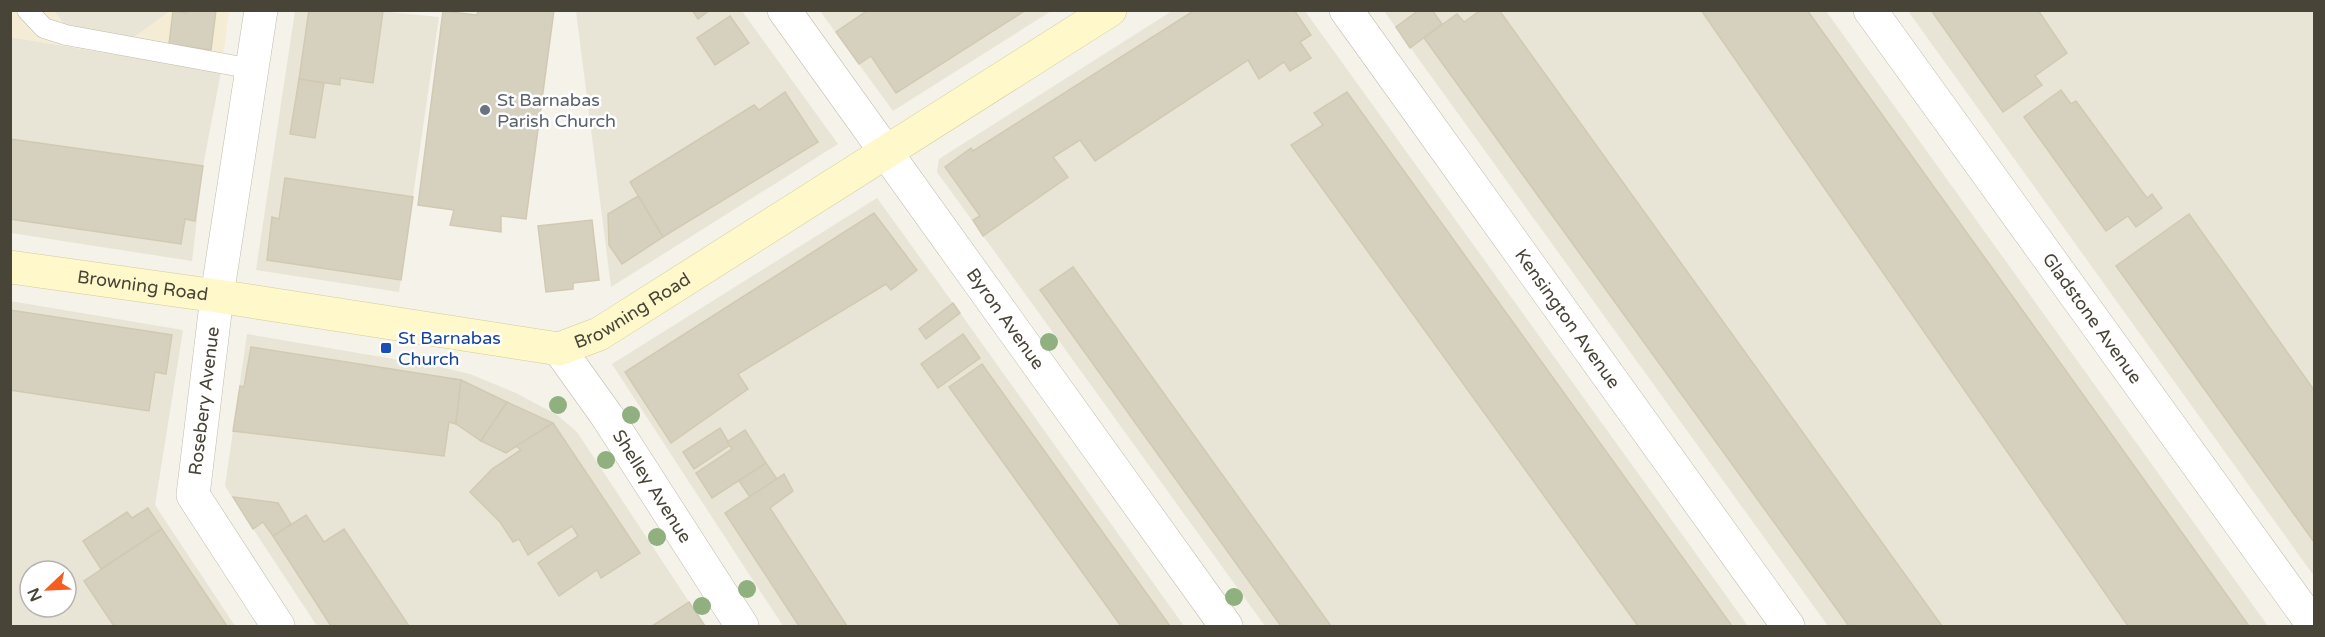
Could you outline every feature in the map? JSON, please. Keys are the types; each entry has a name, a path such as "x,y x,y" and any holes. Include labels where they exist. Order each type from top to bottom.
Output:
{"main road":[{"name":"Browning Road","path":"10,267 218,296 559,349 599,334 1110,10"}],"street":[{"name":"Rosebery Avenue","path":"261,10 218,296 193,495 278,627"},
{"name":"Byron Avenue","path":"784,10 1226,627"},
{"name":"Kensington Avenue","path":"1346,10 1788,627"},
{"name":"Gladstone Avenue","path":"1870,10 2314,627"},
{"name":"Shelley Avenue","path":"559,349 607,416 742,627"}],"lane":[{"path":"27,10 44,28 66,35 253,69"}],"shaded area":[{"path":"10,11 54,11 66,27 133,38 170,11 229,11 221,72 11,37"},
{"path":"54,11 170,11 133,38 66,27"},
{"path":"295,11 379,11 439,17 399,292 256,270"},
{"path":"576,11 742,11 838,144 611,287"},
{"path":"820,11 1051,11 893,111"},
{"path":"1172,11 1305,11 1748,626 1265,626 937,172 939,159"},
{"path":"1384,11 1826,11 2268,626 1828,626"},
{"path":"1908,11 2314,11 2314,576"},
{"path":"10,37 221,72 203,166 192,261 11,233"},
{"path":"877,198 1184,626 783,626 612,364"},
{"path":"10,301 183,330 155,505 235,626 11,626"},
{"path":"247,334 470,374 516,393 557,415 577,432 705,626 317,626 225,486"}],"building":[{"path":"188,10 216,10 211,50 169,44 173,11 187,13"},
{"path":"309,10 383,11 373,83 340,78 340,85 299,79"},
{"name":"St Barnabas Parish Church","path":"478,10 554,10 526,219 501,216 501,232 450,225 454,210 418,205 443,11 477,15"},
{"path":"692,10 710,10 698,19"},
{"path":"868,10 1026,10 896,93 871,56 859,64 836,32"},
{"path":"1195,10 1294,10 1311,35 1300,42 1311,58 1290,71 1284,62 1259,79 1248,60 1095,161 1080,140 1053,157 1068,177 983,236 973,220 980,216 945,167 971,148 973,151"},
{"path":"1419,10 1432,10 1442,24 1410,48 1396,27"},
{"path":"1481,10 1499,10 1942,626 1849,626 1424,38 1457,14 1464,22"},
{"path":"1701,10 1807,10 2249,626 2128,626"},
{"path":"1931,10 2038,10 2067,53 2035,76 2042,85 2003,112"},
{"path":"730,16 749,43 715,65 697,38"},
{"path":"299,79 324,83 315,138 290,134"},
{"path":"2061,90 2071,104 2076,101 2147,198 2152,194 2162,208 2136,227 2128,216 2106,231 2024,117"},
{"path":"785,92 818,142 663,237 630,182 754,105 759,110"},
{"path":"1347,92 1732,626 1638,626 1291,145 1323,125 1314,113"},
{"path":"10,139 203,166 195,221 185,219 181,244 10,219"},
{"path":"285,178 413,197 401,280 267,260 272,217 279,219"},
{"path":"638,196 663,237 622,264 609,245 608,214"},
{"path":"874,213 917,270 891,290 886,284 738,374 748,389 671,443 625,372"},
{"path":"2189,214 2314,390 2314,542 2116,266"},
{"path":"592,220 599,280 573,283 573,289 546,292 538,226"},
{"path":"1073,267 1331,626 1281,626 1040,290"},
{"path":"953,303 960,313 926,339 919,329"},
{"path":"10,310 172,335 166,374 155,372 149,411 10,390"},
{"path":"963,334 980,358 938,388 921,364"},
{"path":"251,347 461,380 456,424 449,422 444,456 233,431 240,386 244,387"},
{"path":"982,364 1170,626 1121,626 949,387"},
{"path":"461,380 507,402 481,441 456,424"},
{"path":"507,402 553,423 506,453 481,441"},
{"path":"553,423 640,553 601,578 597,570 559,596 538,563 578,536 572,526 528,555 519,539 513,542 500,522 470,492 492,469 521,450 516,446"},
{"path":"720,428 730,445 694,469 683,452"},
{"path":"745,430 766,463 712,498 696,473 732,449 727,442"},
{"path":"766,463 777,479 750,497 739,481"},
{"path":"784,474 793,491 770,508 847,626 799,626 725,513"},
{"path":"233,497 278,503 291,524 273,536 263,522 253,529"},
{"path":"148,508 162,529 101,569 83,541 127,512 132,518"},
{"path":"306,515 324,542 344,529 409,626 331,626 273,536"},
{"path":"162,529 227,626 114,626 84,581"},
{"path":"689,602 705,626 652,626"}],"place":[{"name":"St Barnabas Parish Church","path":"485,110"},
{"name":"St Barnabas Church","path":"386,348"}]}
